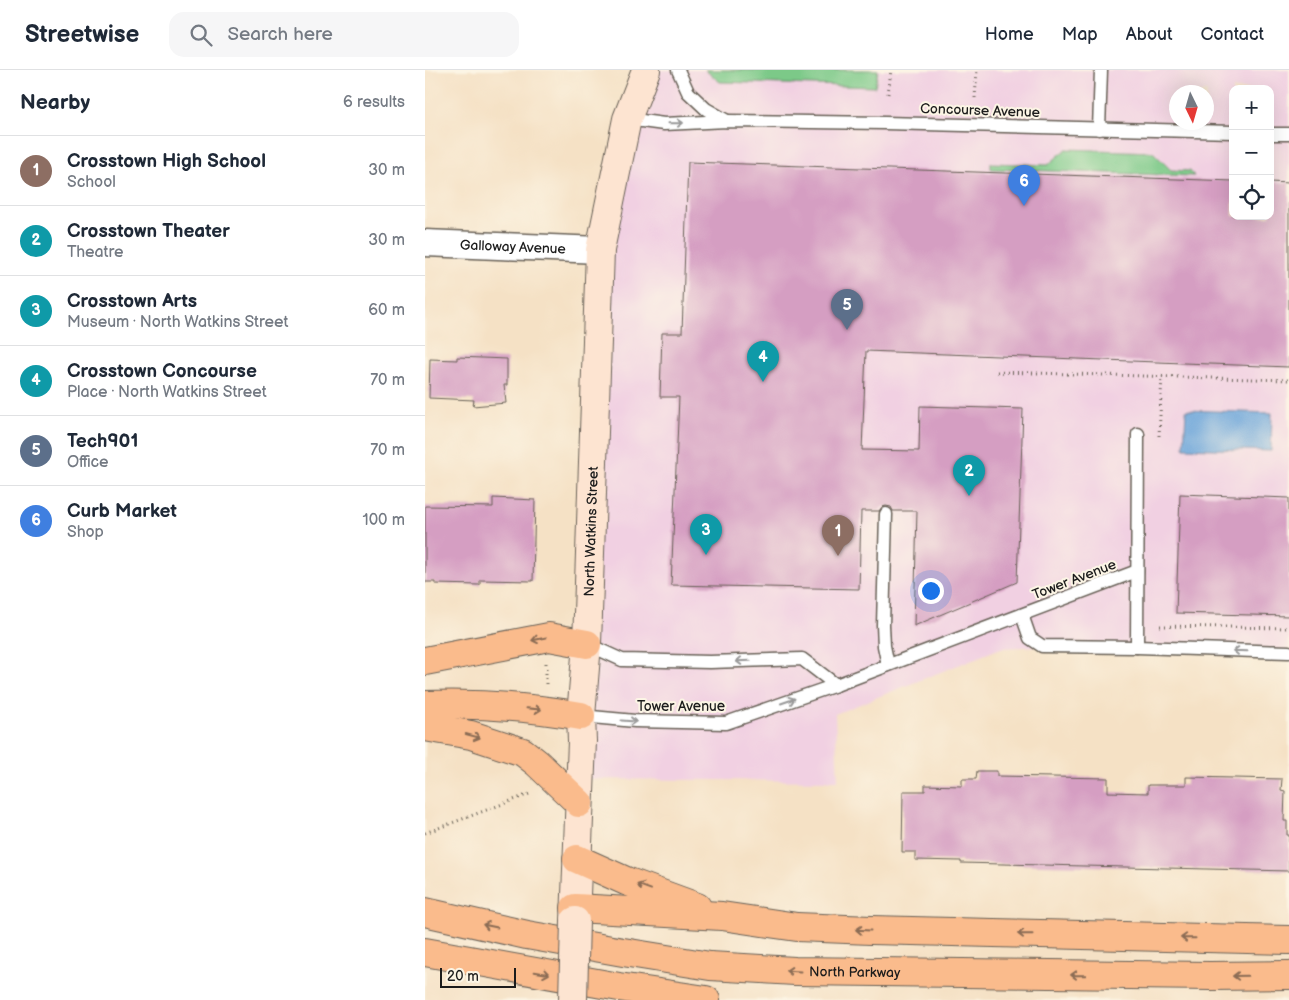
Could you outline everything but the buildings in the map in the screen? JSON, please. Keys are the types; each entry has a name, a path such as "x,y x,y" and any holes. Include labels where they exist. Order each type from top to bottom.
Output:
{"main road":[{"name":"North Watkins Street","path":"573,1000 582,741 581,716 587,644 600,250 627,119 646,70"},
{"path":"425,661 549,637 587,644"},
{"path":"425,705 450,704 529,708 581,716"},
{"path":"425,727 471,734 523,752 537,762 579,803"},
{"path":"577,859 627,881 722,916"},
{"name":"North Parkway","path":"425,912 536,936 710,966 815,971 1209,976 1289,975"},
{"path":"575,914 722,916 797,927 871,930 1289,940"},
{"path":"425,952 619,987 706,1000"}],"street":[{"name":"Galloway Avenue","path":"425,243 600,250"}],"lane":[{"path":"678,70 688,92 707,109 727,121"},
{"path":"1099,129 1101,70"},
{"name":"Concourse Avenue","path":"627,119 664,124 727,121 885,123 1229,132"},
{"path":"1274,134 1289,134"},
{"path":"1137,571 1138,434"},
{"path":"886,514 883,625 884,646 889,664"},
{"name":"Tower Avenue","path":"581,716 635,721 726,723 836,685 1137,571 1137,648"},
{"path":"1022,615 1030,638 1042,646 1289,652"},
{"path":"587,644 622,660 711,662 802,659 836,685"}],"path":[{"path":"887,94 891,70"},
{"path":"975,98 977,70"},
{"path":"997,372 1289,380"},
{"path":"1159,444 1161,376"},
{"path":"1152,626 1289,628"},
{"path":"545,692 547,657"},
{"path":"425,834 535,792"}],"shaded area":[{"path":"646,70 1289,70 1289,652 1042,646 1001,648 835,714 838,781 580,779 597,323"}],"green space":[{"path":"705,70 878,70 875,87 720,82"},
{"path":"1066,149 1153,152 1171,170 1190,171 1194,176 991,169 991,163 1048,165"}],"water":[{"path":"1186,410 1272,413 1271,451 1184,448"}],"place":[{"name":"Curb Market","path":"1024,206"},
{"name":"Tech901","path":"847,330"},
{"name":"Crosstown Concourse","path":"763,382"},
{"name":"Crosstown Theater","path":"969,496"},
{"name":"Crosstown Arts","path":"706,555"},
{"name":"Crosstown High School","path":"838,556"}]}
